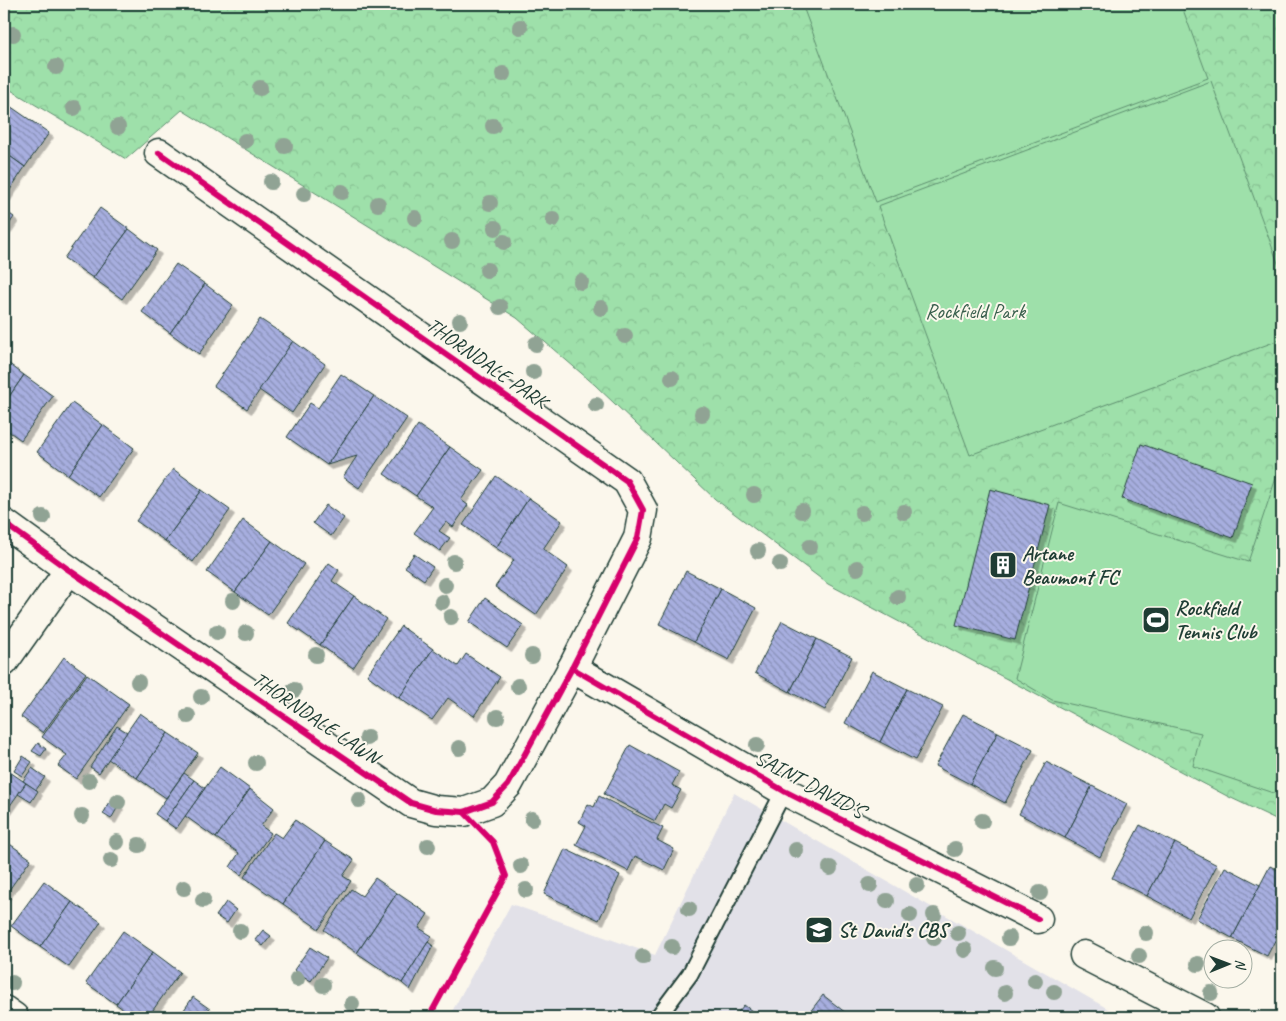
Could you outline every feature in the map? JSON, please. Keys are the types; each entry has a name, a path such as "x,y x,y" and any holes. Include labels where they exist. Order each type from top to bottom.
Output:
{"street":[{"name":"THORNDALE PARK","path":"159,153 627,481 643,510 638,538 572,668"},
{"name":"THORNDALE LAWN","path":"4,523 411,802 436,810 464,812 492,802 508,786 572,668"},
{"path":"4,662 70,570"},
{"name":"SAINT DAVID'S","path":"572,668 784,791 1038,919"},
{"path":"1084,955 1205,1017"},
{"path":"4,1010 14,1017"}],"lane":[{"path":"658,1017 690,974 784,791"}],"shaded area":[{"name":"St David's CBS","path":"734,793 1122,1017 449,1017 511,904 655,955"}],"green space":[{"name":"Rockfield Park","path":"4,4 1282,4 1282,822 1227,796 828,584 715,499 595,385 517,318 182,110 126,159 4,86"},
{"path":"802,4 1181,4 1208,78 876,202"},
{"path":"1211,81 1282,274 1282,339 970,455 878,206"},
{"name":"Rockfield Tennis Club","path":"1282,460 1282,796 1193,766 1201,733 1052,700 1015,678 1059,503 1248,562"}],"building":[{"path":"7,104 49,133 25,167 4,152 4,109"},
{"path":"4,152 25,167 4,199"},
{"path":"100,208 129,229 93,278 64,258"},
{"path":"4,210 14,217 4,232"},
{"path":"129,229 157,250 122,299 93,278"},
{"path":"176,264 205,284 170,333 142,312"},
{"path":"205,284 233,305 199,354 170,333"},
{"path":"260,319 293,341 247,409 214,386"},
{"path":"293,341 325,364 292,413 259,390"},
{"path":"4,360 24,375 4,404"},
{"path":"341,374 374,396 327,465 287,437 310,403 318,408"},
{"path":"24,375 53,396 21,440 4,428 4,404"},
{"path":"374,396 407,418 359,488 343,477 357,456 327,465"},
{"path":"72,403 103,425 68,475 37,452"},
{"path":"103,425 134,448 99,497 68,475"},
{"path":"418,425 450,447 416,496 384,474"},
{"path":"1141,444 1252,483 1233,538 1122,499"},
{"path":"450,447 483,470 461,500 468,505 453,527 446,522 439,531 450,538 440,551 414,533 433,507 416,496"},
{"path":"173,469 202,490 165,541 136,521"},
{"path":"496,476 529,498 496,548 463,525"},
{"name":"Artane Beaumont FC","path":"990,489 1050,505 1015,640 956,625"},
{"path":"202,490 230,510 193,562 165,541"},
{"path":"529,498 562,521 543,549 568,567 536,615 495,587 514,560 496,548"},
{"path":"326,505 344,518 331,536 313,523"},
{"path":"243,520 272,541 235,592 207,572"},
{"path":"272,541 304,564 268,615 235,592"},
{"path":"414,554 433,567 424,580 405,567"},
{"path":"329,563 339,570 332,581 354,596 320,645 288,623"},
{"path":"686,571 721,589 694,642 659,624"},
{"path":"721,589 756,608 729,660 694,642"},
{"path":"354,596 386,619 353,668 320,645"},
{"path":"485,598 523,625 507,648 469,622"},
{"path":"782,621 817,639 790,692 755,673"},
{"path":"401,626 433,649 399,698 367,675"},
{"path":"817,639 852,657 825,710 790,692"},
{"path":"433,649 458,666 466,654 500,677 474,716 448,698 432,720 399,698"},
{"path":"64,657 86,673 43,733 21,717"},
{"path":"872,671 907,689 880,742 845,723"},
{"path":"87,674 129,704 76,779 58,766 67,755 42,737"},
{"path":"907,689 943,707 915,760 880,742"},
{"path":"140,713 168,733 137,778 108,759"},
{"path":"963,714 998,732 970,784 935,766"},
{"path":"117,726 127,732 99,773 90,767"},
{"path":"998,732 1033,750 1005,803 970,784"},
{"path":"168,733 198,753 166,798 137,778"},
{"path":"38,743 46,749 41,756 32,751"},
{"path":"630,745 679,772 672,785 681,790 671,808 664,804 655,821 604,794"},
{"path":"23,756 32,762 22,776 14,771"},
{"path":"1046,762 1092,786 1065,838 1019,814"},
{"path":"220,767 250,789 216,838 185,816"},
{"path":"32,768 45,777 36,790 23,781"},
{"path":"7,770 26,783 4,814 4,774"},
{"path":"184,773 194,780 165,821 155,814"},
{"path":"194,780 205,788 176,829 165,821"},
{"path":"26,783 38,791 31,802 18,794"},
{"path":"1092,786 1127,804 1100,857 1065,838"},
{"path":"250,789 274,808 261,826 271,833 241,875 230,867 239,853 216,838"},
{"path":"599,796 663,828 657,840 674,849 664,870 635,856 628,871 576,845 586,826 579,822 588,804 594,807"},
{"path":"111,800 119,805 111,819 103,814"},
{"path":"295,820 325,841 283,904 244,877 274,833 282,838"},
{"path":"1140,825 1175,843 1147,896 1112,878"},
{"path":"4,840 31,859 4,897"},
{"path":"325,841 354,860 343,876 351,881 319,929 283,904"},
{"path":"1175,843 1217,865 1189,918 1147,896"},
{"path":"565,849 620,875 599,920 544,894"},
{"path":"1270,866 1282,872 1282,927 1267,956 1254,949 1254,938 1232,938"},
{"path":"1225,867 1260,885 1232,938 1197,919"},
{"path":"375,878 397,893 357,953 324,930 351,889 362,896"},
{"path":"44,881 72,902 40,947 11,926"},
{"path":"397,893 428,914 419,928 432,936 402,983 357,953"},
{"path":"72,902 101,922 69,967 40,947"},
{"path":"226,902 236,910 227,923 216,916"},
{"path":"263,930 271,936 263,946 255,940"},
{"path":"123,931 153,952 116,1004 86,983"},
{"path":"428,942 433,946 410,990 402,983"},
{"path":"310,947 327,958 311,981 294,970"},
{"path":"153,952 180,972 148,1017 134,1017 116,1004"},
{"path":"823,995 851,1017 806,1017"},
{"path":"193,997 221,1017 179,1017"},
{"path":"744,1005 760,1017 734,1017"},
{"path":"347,1012 354,1017 343,1017"}],"cycle path":[{"path":"4,523 69,570 411,803 436,810 464,812 492,802 508,785 572,668 638,538 643,510 627,481 159,153"},
{"path":"572,668 784,791 1038,919"},
{"path":"429,1017 506,876 493,842 464,812"}],"place":[{"name":"Artane Beaumont FC","path":"1003,565"},
{"name":"Rockfield Tennis Club","path":"1156,620"},
{"name":"St David's CBS","path":"819,930"}]}
